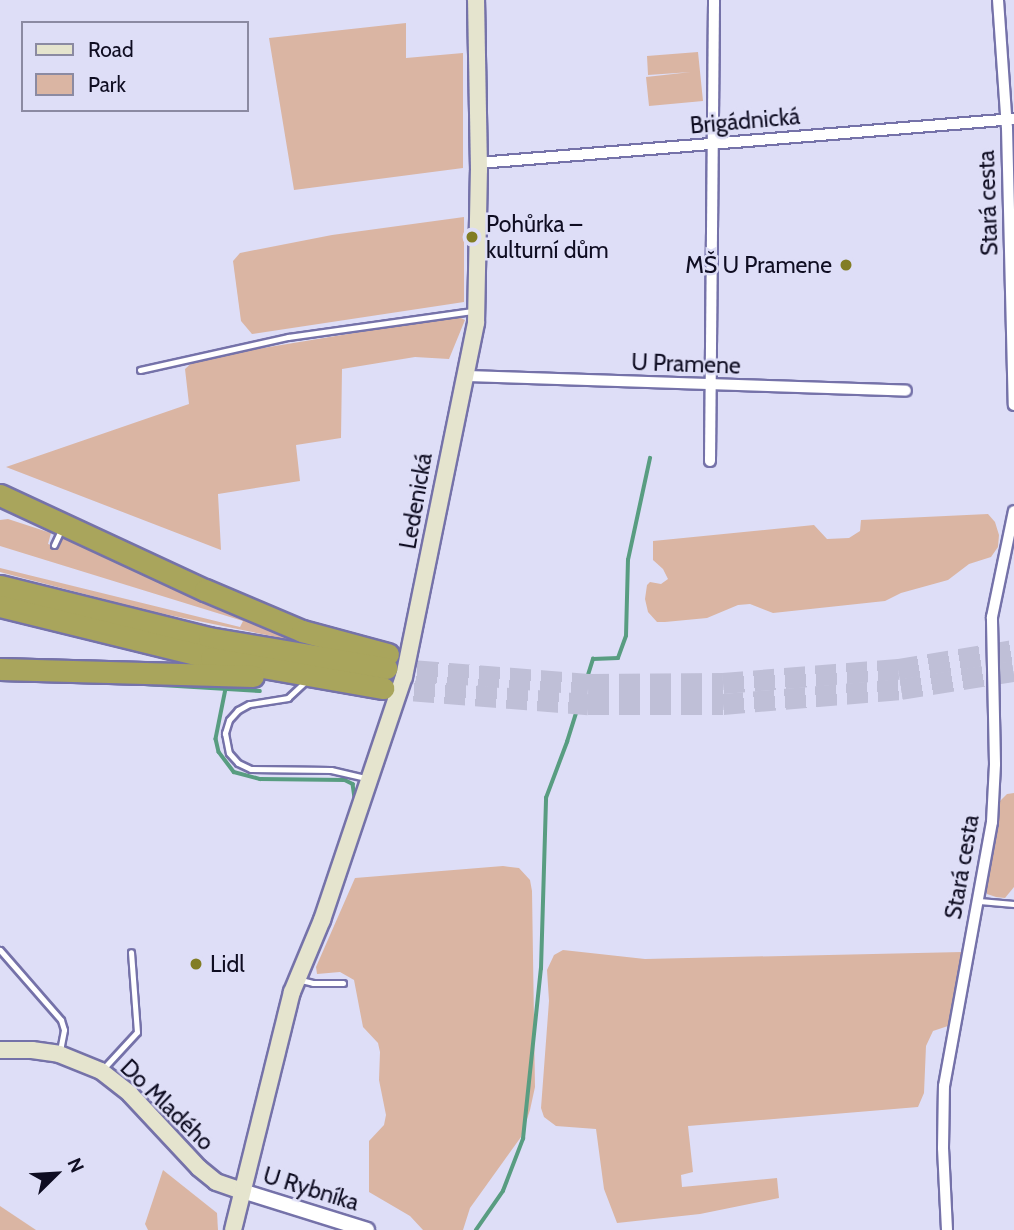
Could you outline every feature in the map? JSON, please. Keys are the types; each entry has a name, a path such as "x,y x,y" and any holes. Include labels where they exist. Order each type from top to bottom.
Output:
{"highway":[{"path":"0,495 65,535"},
{"path":"0,509 302,631 386,670"},
{"path":"0,586 209,638 386,670"},
{"path":"0,606 140,642 309,677"},
{"path":"6,667 309,677 386,670"}],"main road":[{"name":"Ledenická","path":"233,1230 295,986 323,920 404,677 416,626 439,493 477,310 479,163 476,0"},
{"name":"Do Mladého","path":"0,1050 32,1050 59,1054 101,1072 130,1094 199,1168 216,1182 242,1191"}],"street":[{"path":"710,461 714,0"},
{"name":"Stará cesta","path":"998,0 1010,119 1014,405"},
{"name":"Brigádnická","path":"479,163 1010,119"},
{"name":"U Pramene","path":"465,376 906,391"},
{"name":"Stará cesta","path":"947,1230 943,1148 944,1086 951,1034 979,901 994,798 992,617 1014,511"},
{"name":"U Rybníka","path":"242,1191 364,1230"}],"lane":[{"path":"140,370 288,337 477,310"},
{"path":"309,677 288,698 249,704 237,710 229,720 225,733 229,753 238,763 251,769 331,769 370,779"},
{"path":"979,901 1014,905"},
{"path":"0,950 61,1020 64,1030 59,1054"},
{"path":"101,1072 136,1032 131,952"},
{"path":"295,986 343,983"}],"green space":[{"path":"406,23 406,58 463,53 463,168 294,190 269,38"},
{"path":"698,52 703,101 649,106 646,77 691,72 648,75 647,56"},
{"path":"464,217 464,302 252,334 241,321 233,261 240,253 332,235"},
{"path":"457,316 465,320 449,359 415,357 342,369 341,438 296,445 300,481 218,494 221,550 6,467 189,404 185,369 196,359"},
{"path":"988,514 995,522 999,535 998,547 991,557 969,564 948,580 901,593 885,601 773,613 750,604 738,605 707,618 665,622 657,622 648,612 645,599 647,585 650,582 661,584 668,579 663,569 653,560 653,541 814,525 827,539 849,538 860,531 861,520"},
{"path":"8,519 51,533 48,544 59,547 63,537 312,640 311,644 149,611 0,572 0,568 240,627 243,621 0,546 0,520"},
{"path":"1014,793 1014,887 1005,898 996,897 987,894 986,888 1000,801 1007,794"},
{"path":"503,866 519,868 530,880 532,891 535,1087 530,1110 521,1137 470,1208 463,1230 423,1230 410,1216 369,1192 369,1141 384,1125 386,1115 379,1080 378,1043 363,1027 354,980 340,972 317,974 316,967 355,878"},
{"path":"563,950 645,959 962,952 948,1026 933,1031 926,1046 924,1093 918,1107 688,1126 693,1172 681,1175 682,1187 777,1178 779,1198 700,1214 617,1223 604,1189 596,1129 556,1126 544,1117 541,1108 549,1001 547,970 554,955"},
{"path":"163,1170 217,1213 218,1230 148,1230 145,1224"},
{"path":"0,1206 36,1230 0,1230"}],"waterway":[{"path":"476,1230 503,1191 523,1139 541,969 546,798 593,659 618,658 626,636 628,560 650,458"},
{"path":"0,680 85,681"},
{"path":"128,683 260,691"},
{"path":"226,689 216,739 219,752 234,772 260,779 345,780 353,784 355,798"}],"tunnel":[{"path":"386,668 588,684 723,683 898,669 1014,650"},
{"path":"383,688 588,704 723,704 901,689 1014,671"}],"place":[{"name":"Pohůrka – kulturní dům","path":"472,237"},
{"name":"MŠ U Pramene","path":"846,265"},
{"name":"Lidl","path":"196,964"}]}
